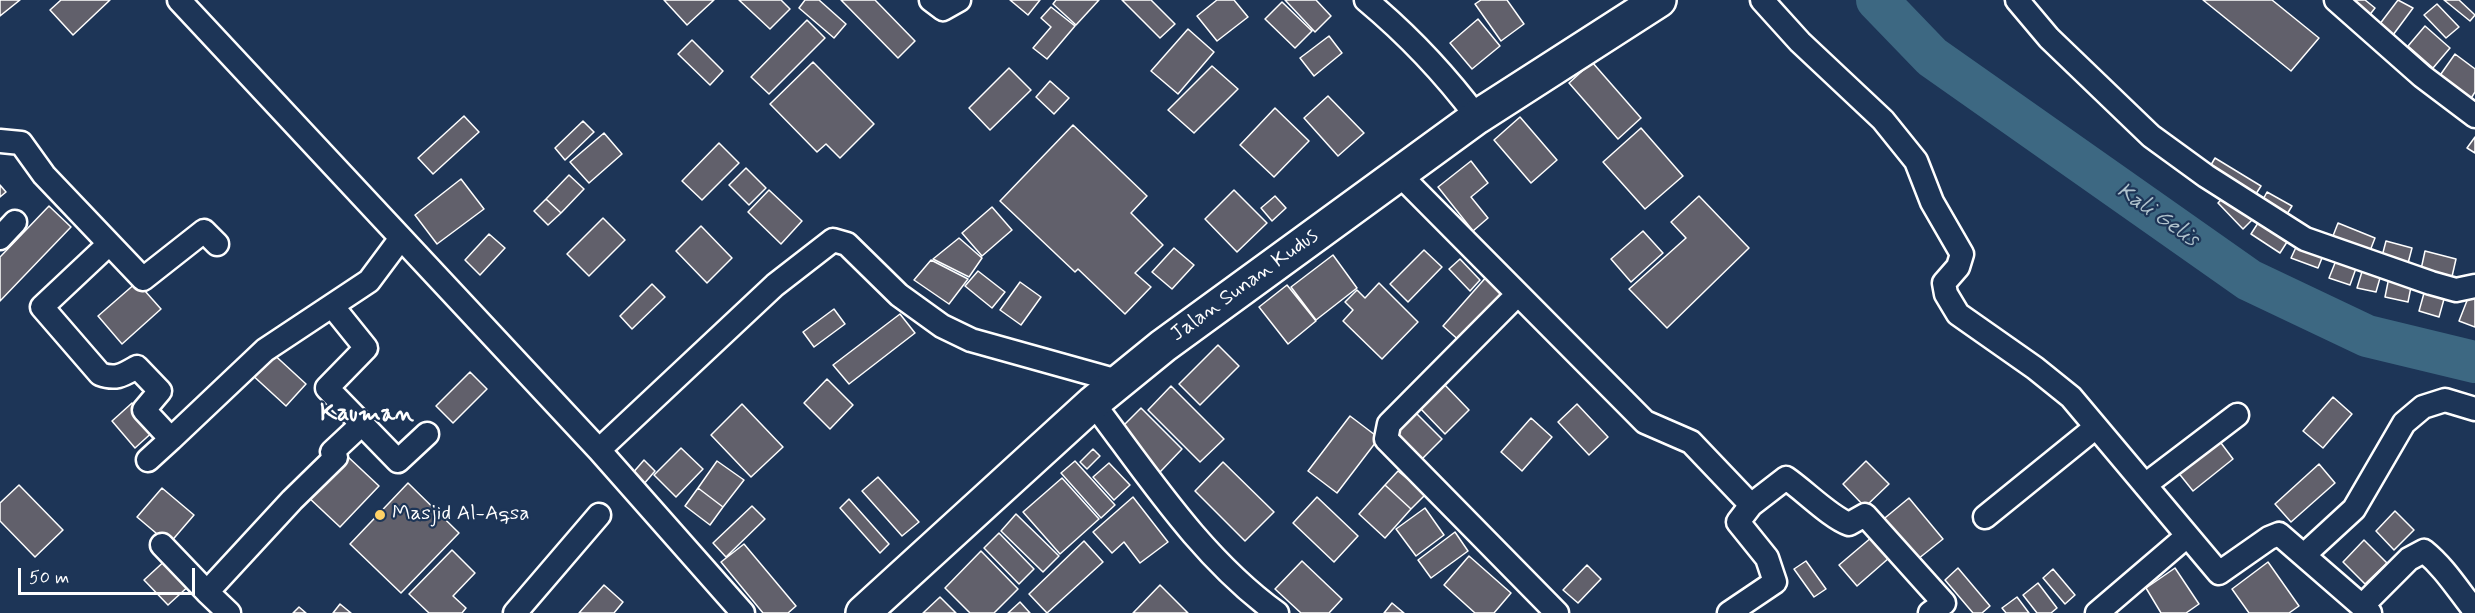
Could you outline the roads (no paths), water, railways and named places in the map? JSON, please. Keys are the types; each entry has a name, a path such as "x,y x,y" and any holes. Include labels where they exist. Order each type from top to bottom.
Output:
{"main road":[{"name":"Jalan Sunan Kudus","path":"863,613 1118,381 1477,117 1659,0"}],"street":[{"path":"179,0 599,450 743,613"},
{"path":"931,0 943,9 960,0"},
{"path":"1366,0 1400,29 1451,82 1477,117"},
{"path":"1762,0 1800,42 1883,120 1916,161 1932,202 1962,254 1958,267 1944,283 1946,294 1958,314 2072,397 2219,573 2269,538 2279,534 2366,610 2409,560 2424,551 2441,565 2454,586 2475,610"},
{"path":"2017,0 2049,38 2151,136 2206,176 2306,239 2456,290 2475,286"},
{"path":"2336,0 2422,76 2475,116"},
{"path":"0,141 21,143 44,175 143,279 204,231 217,244"},
{"path":"1398,174 1645,422 1691,442 1751,505"},
{"path":"148,459 265,350 369,281 401,238"},
{"path":"599,450 775,285 833,240 847,244 899,295 942,326 971,340 1118,381"},
{"path":"109,244 42,307 100,374 111,378 119,377 137,367 160,391 144,410 171,439"},
{"path":"1518,294 1389,424 1386,439 1557,613"},
{"path":"333,307 366,348 327,388 398,461 427,435"},
{"path":"2304,555 2354,509 2404,423 2423,407 2445,400 2475,409"},
{"path":"1093,403 1188,529 1252,595 1276,613"},
{"path":"2145,485 2237,415"},
{"path":"207,592 292,500 336,457 332,452 362,424"},
{"path":"1985,517 2096,427"},
{"path":"1729,613 1775,582 1767,558 1738,522 1751,505 1786,478 1810,494 1840,521 1849,524 1865,515 1945,610"},
{"path":"515,613 599,515"},
{"path":"2097,613 2187,536"},
{"path":"162,545 229,613"}],"waterway":[{"name":"Kali Gelis","path":"1877,0 1932,57 2249,280 2367,336 2475,362"}],"place":[{"name":"Masjid Al-Aqsa","path":"380,515"}],"district":[{"name":"Kauman","path":"367,415"}]}
